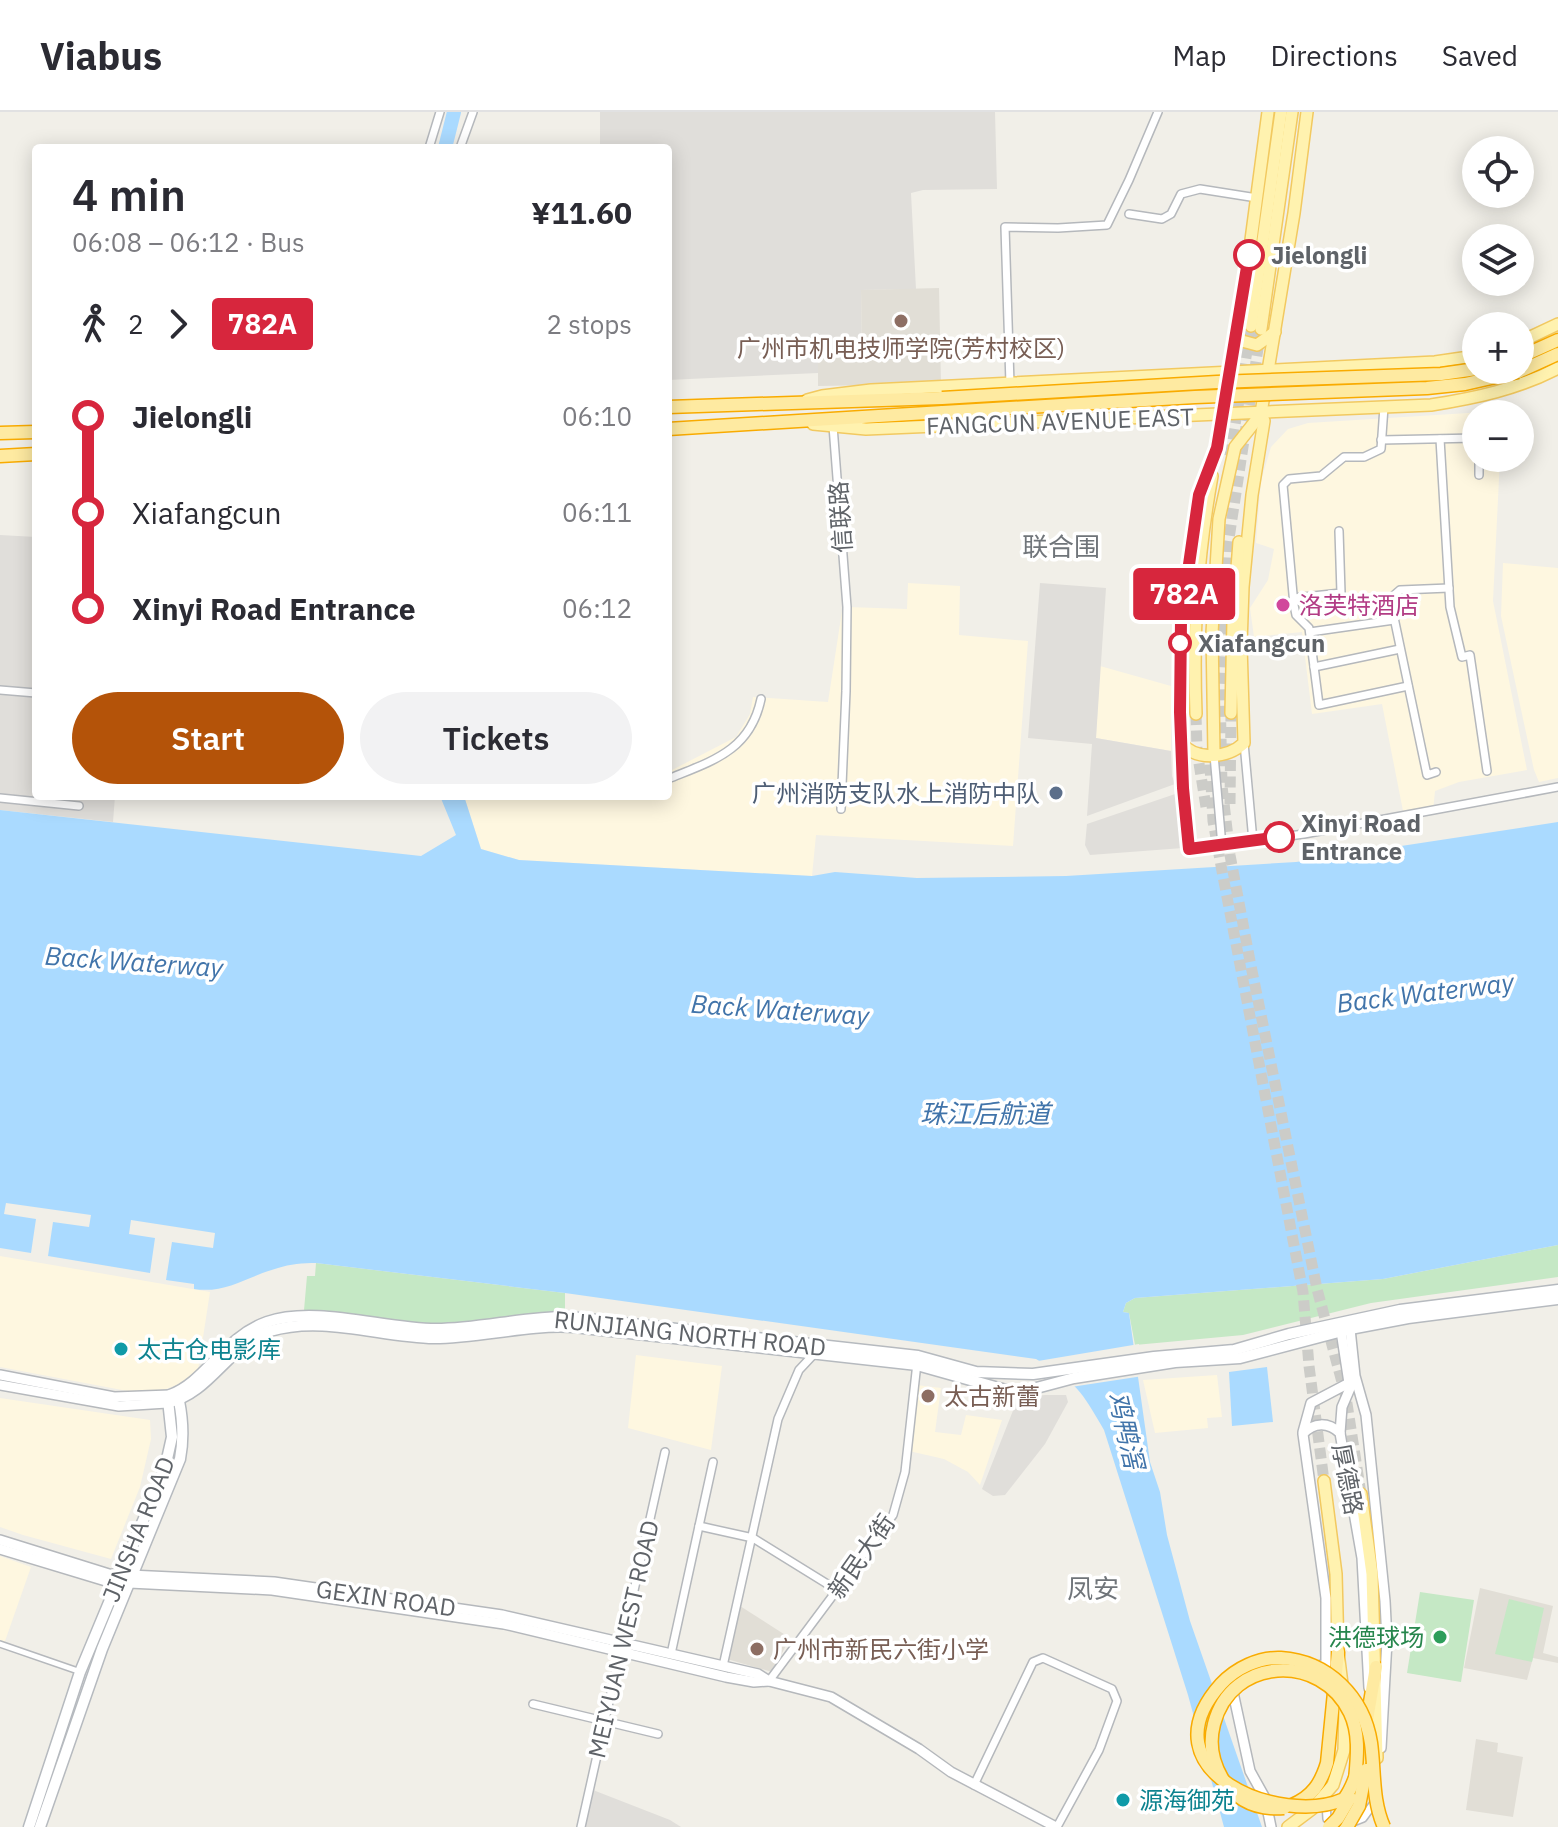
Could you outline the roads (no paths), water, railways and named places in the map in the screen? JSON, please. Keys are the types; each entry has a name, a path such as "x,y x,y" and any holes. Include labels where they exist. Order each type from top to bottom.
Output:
{"highway":[{"path":"1534,351 1558,340"},
{"name":"FANGCUN AVENUE EAST","path":"672,429 1195,397 1427,388 1465,384 1518,372 1558,354"},
{"name":"FANGCUN AVENUE EAST","path":"672,407 942,398 1462,371"},
{"path":"0,433 32,432"},
{"path":"0,456 32,454"},
{"path":"1329,1827 1348,1805 1353,1789 1357,1736 1349,1712 1332,1689 1305,1674 1277,1670 1251,1676 1229,1694 1218,1711 1211,1740 1217,1768 1234,1792 1250,1804 1262,1808 1284,1808 1304,1800 1319,1784 1327,1763 1329,1729 1338,1652"},
{"path":"1376,1667 1365,1707 1357,1772 1343,1800 1315,1820 1296,1825 1277,1825 1256,1820 1236,1810 1223,1800 1204,1770 1199,1742 1204,1713 1219,1686 1242,1668 1268,1658 1312,1664 1331,1674 1365,1707 1373,1781 1384,1827"},
{"path":"1326,1664 1329,1729"},
{"path":"1347,1827 1359,1806 1364,1786 1365,1707"}],"main road":[{"path":"1196,714 1196,576 1237,335 1268,112"},
{"path":"1281,112 1256,328 1292,112"},
{"path":"1231,713 1235,571 1270,369 1307,112"},
{"path":"1534,335 1558,324"},
{"path":"1237,335 1242,341 1257,345 1275,332"},
{"name":"FANGCUN AVENUE EAST","path":"795,403 846,392 1435,362 1462,358"},
{"name":"FANGCUN AVENUE EAST","path":"796,421 866,429 1431,405 1491,395 1558,368"},
{"path":"1147,377 1149,416"},
{"path":"1217,448 1199,495 1185,583 1180,641 1181,742 1192,753 1214,755 1233,751 1244,743 1241,613 1247,534 1264,421 1261,414"},
{"path":"1214,755 1212,633 1221,504 1235,447 1261,414"},
{"path":"930,1364 976,1372 1041,1374 1154,1357 1269,1346 1400,1310 1558,1290"},
{"path":"1345,1327 1558,1299"},
{"name":"RUNJIANG NORTH ROAD","path":"172,1400 238,1338 269,1321 292,1317 435,1329 570,1317 930,1364"},
{"name":"RUNJIANG NORTH ROAD","path":"172,1400 203,1384 243,1345 267,1332 300,1325 432,1338 461,1337 533,1326 574,1327 814,1354 918,1361"},
{"path":"930,1364 1013,1392 1074,1378 1175,1362 1240,1358 1269,1346"},
{"name":"JINSHA ROAD","path":"40,1827 170,1450 172,1400"},
{"path":"1288,1827 1312,1809 1333,1785 1344,1741 1336,1574 1324,1481"},
{"path":"1361,1494 1372,1574 1377,1827"},
{"name":"JINSHA ROAD","path":"29,1827 80,1672 124,1580"}],"street":[{"path":"430,144 440,112"},
{"path":"461,144 473,112"},
{"path":"1010,384 1005,227 1107,225 1158,112"},
{"path":"1129,214 1162,219 1171,214 1181,194 1200,189 1257,198"},
{"path":"1384,407 1381,449 1364,457 1344,457 1321,476 1289,479 1283,485 1296,615 1309,628 1319,705 1408,686"},
{"name":"信联路","path":"833,426 847,607 841,809"},
{"path":"1381,440 1462,438"},
{"path":"1440,439 1450,607 1462,657 1470,655 1487,771"},
{"path":"1294,598 1341,593 1339,531"},
{"path":"1436,772 1427,775 1394,620 1392,597 1395,592 1449,588"},
{"path":"1310,632 1394,620"},
{"path":"1314,667 1400,649"},
{"path":"0,690 32,693"},
{"path":"672,777 719,758 743,740 757,717 761,699"},
{"path":"1181,742 1189,849 1253,841 1558,788"},
{"path":"1244,743 1253,841"},
{"path":"1214,755 1222,846"},
{"path":"0,798 79,806"},
{"path":"1303,1434 1311,1403 1349,1383 1345,1327"},
{"name":"厚德路","path":"1345,1327 1365,1407 1386,1611 1385,1706 1378,1767"},
{"path":"723,1666 778,1419 799,1370 814,1354"},
{"name":"新民大街","path":"769,1681 893,1515 905,1472 918,1361"},
{"path":"0,1375 114,1397 172,1400"},
{"path":"1340,1433 1342,1407 1355,1376"},
{"path":"0,1385 130,1407 172,1400"},
{"name":"厚德路","path":"1326,1664 1326,1598 1303,1434 1309,1427 1320,1424 1332,1426 1340,1433 1362,1558 1365,1707"},
{"name":"MEIYUAN WEST ROAD","path":"581,1827 665,1452"},
{"path":"671,1654 713,1462"},
{"path":"699,1526 753,1538 837,1590"},
{"name":"GEXIN ROAD","path":"0,1540 124,1580"},
{"name":"GEXIN ROAD","path":"0,1549 89,1578 315,1595 514,1626 671,1654 758,1674 769,1681 831,1697 974,1785 1057,1827"},
{"path":"0,1644 80,1672"},
{"name":"GEXIN ROAD","path":"623,1647 726,1677 769,1681"},
{"path":"974,1785 1033,1662 1043,1658 1112,1689 1117,1701 1099,1750 1057,1827"},
{"path":"1271,1827 1265,1798 1250,1771 1231,1683 1258,1669 1326,1664"},
{"path":"533,1704 658,1734"},
{"path":"1333,1785 1325,1810 1327,1819 1341,1824 1363,1818 1373,1806 1378,1793"}],"water":[{"name":"珠江后航道","path":"442,800 465,800 481,849 519,860 812,876 835,872 917,878 1066,876 1296,862 1558,822 1558,1245 1383,1279 1135,1298 1126,1303 1123,1312 1129,1313 1150,1462 1190,1621 1262,1827 1224,1827 1188,1695 1104,1430 1077,1388 1036,1359 565,1293 316,1263 267,1271 216,1289 194,1289 194,1284 166,1280 172,1242 213,1248 215,1233 131,1220 129,1234 155,1238 150,1273 48,1256 53,1222 89,1227 91,1215 6,1203 4,1214 36,1219 31,1253 0,1248 0,810 421,856 456,835"},
{"path":"1267,1367 1273,1422 1232,1426 1229,1372"}],"waterway":[{"path":"446,144 454,112"}],"tunnel":[{"path":"1230,456 1251,326"},
{"path":"1261,329 1228,545 1220,688 1222,786 1230,855 1250,961 1317,1289 1346,1397 1361,1494"},
{"path":"1230,804 1231,713"},
{"path":"1196,714 1197,751 1206,807"},
{"path":"1209,748 1213,821 1303,1292 1324,1481"}],"place":[{"name":"Jielongli","path":"1249,255"},
{"name":"广州市机电技师学院(芳村校区)","path":"901,321"},
{"name":"洛芙特酒店","path":"1283,605"},
{"name":"Xiafangcun","path":"1180,643"},
{"name":"广州消防支队水上消防中队","path":"1056,793"},
{"name":"Xinyi Road Entrance","path":"1279,837"},
{"name":"太古仓电影库","path":"121,1349"},
{"name":"太古新蕾","path":"928,1396"},
{"name":"洪德球场","path":"1440,1637"},
{"name":"广州市新民六街小学","path":"757,1649"},
{"name":"源海御苑","path":"1123,1800"}],"district":[{"name":"联合围","path":"1061,546"},
{"name":"凤安","path":"1093,1588"}],"water label":[{"name":"Back Waterway","path":"134,961"},
{"name":"Back Waterway","path":"1425,992"},
{"name":"Back Waterway","path":"780,1009"},
{"name":"鸡鸭滘","path":"1127,1430"}]}
